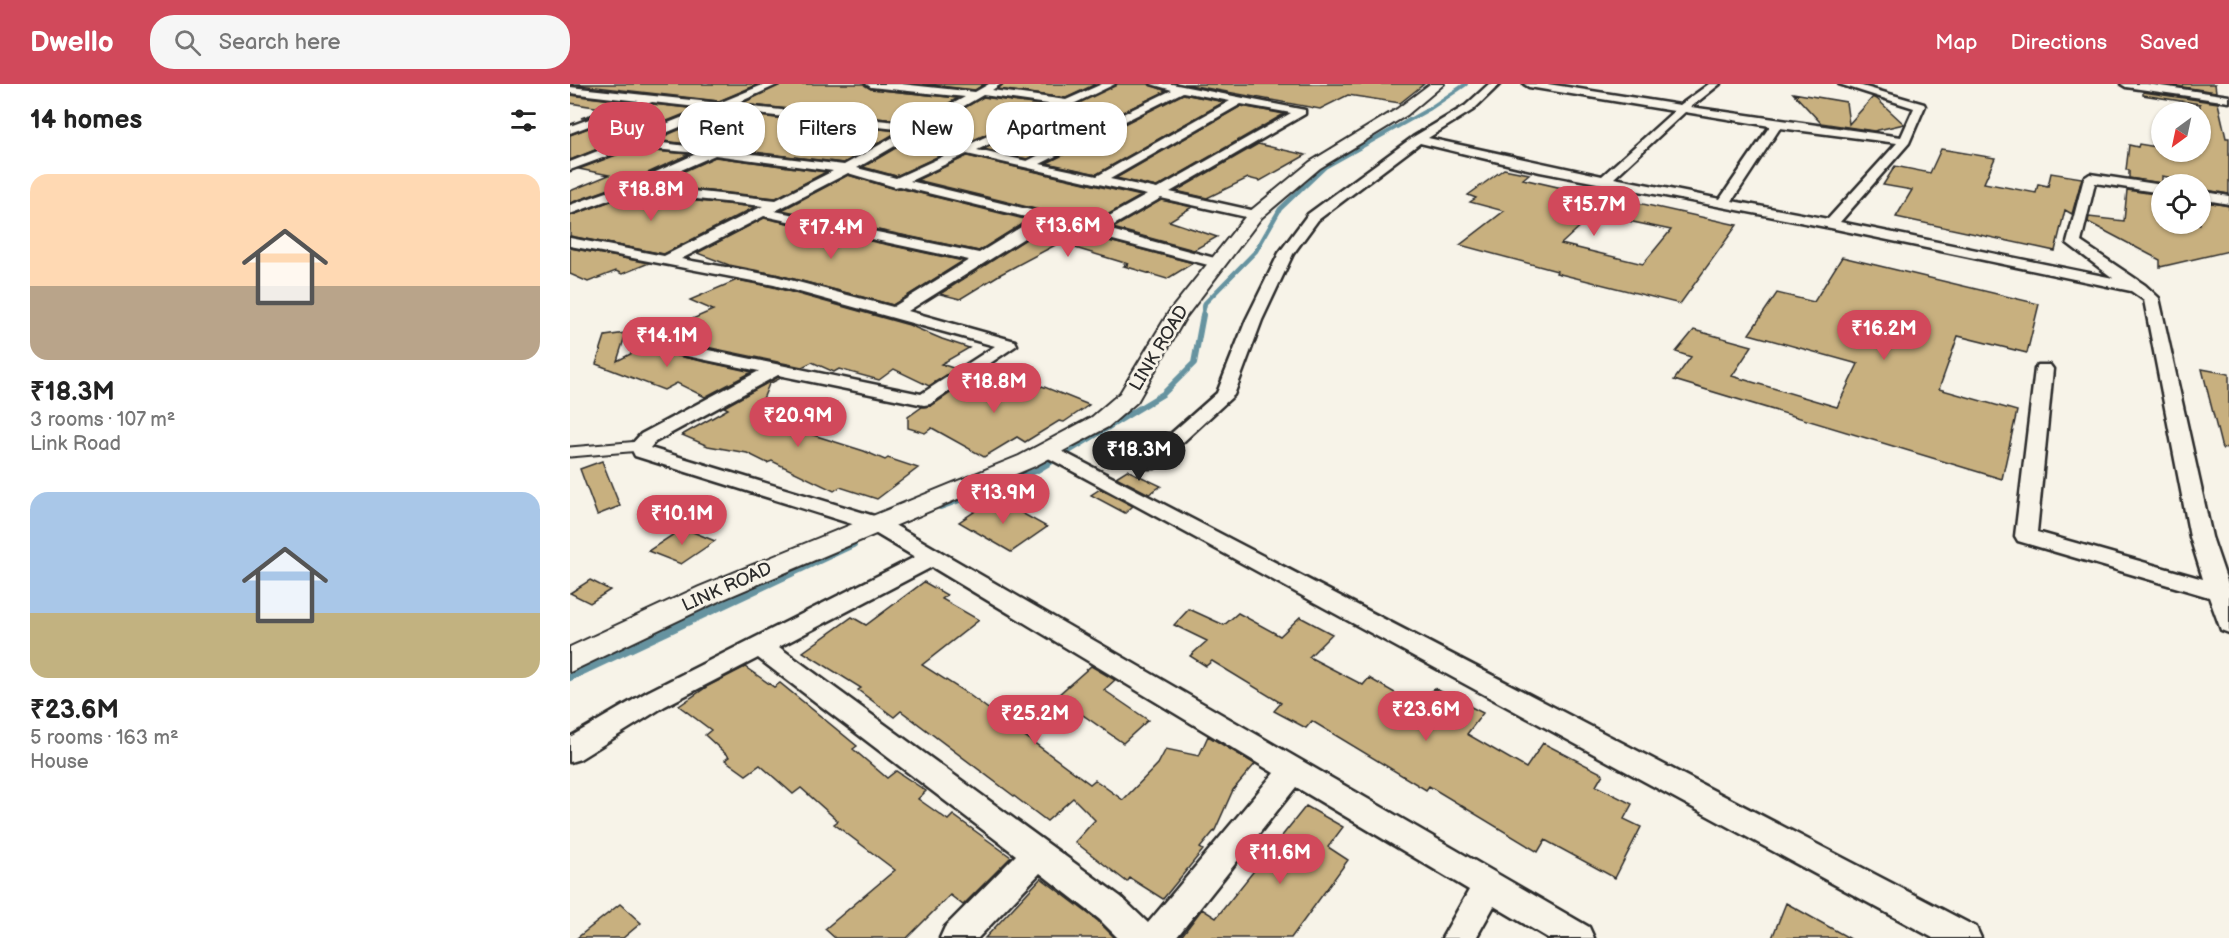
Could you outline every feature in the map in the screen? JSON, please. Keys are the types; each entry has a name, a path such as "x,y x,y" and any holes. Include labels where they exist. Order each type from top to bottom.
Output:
{"street":[{"path":"728,102 774,84"},
{"path":"871,84 1047,102"},
{"path":"965,102 996,84"},
{"path":"1069,102 1110,84"},
{"path":"1095,230 1302,112 1156,84"},
{"name":"LINK ROAD","path":"570,660 710,594 883,527 1027,461 1057,454 1129,397 1176,316 1255,215 1315,165 1402,112 1438,84"},
{"path":"1148,464 1226,395 1254,320 1286,253 1314,217 1363,177 1469,108 1495,84"},
{"path":"1529,84 1777,124 1905,141"},
{"path":"1606,179 1682,109 1715,84"},
{"path":"1831,224 1905,141 1920,106 1844,84"},
{"path":"2126,84 2229,99"},
{"path":"1028,165 1182,89"},
{"path":"570,90 686,102"},
{"path":"570,103 603,93"},
{"path":"570,130 653,99"},
{"path":"1099,180 1240,100"},
{"path":"765,110 890,126"},
{"path":"1724,203 1777,124"},
{"path":"1417,140 1540,168 1606,179 2140,288"},
{"path":"666,261 890,145"},
{"path":"974,153 1255,215"},
{"path":"574,163 594,156"},
{"path":"570,210 630,188 702,156"},
{"path":"750,156 846,169 895,183 1095,230 1217,263"},
{"path":"895,183 951,156"},
{"path":"2151,187 2090,178 2074,243 2151,298 2200,537 2225,594 2229,624"},
{"path":"630,188 778,204"},
{"path":"2211,197 2229,200"},
{"path":"762,212 981,258"},
{"path":"895,312 1044,219"},
{"path":"570,242 775,281 1010,345 924,400 650,343"},
{"path":"776,369 648,438 640,446 642,452 883,527 1578,938"},
{"path":"2044,369 2026,536 2225,594"},
{"path":"1057,454 1965,938"},
{"path":"570,751 656,699 934,557"},
{"path":"760,646 1110,908 1140,938"},
{"path":"1156,938 1294,770"},
{"path":"956,938 1037,855"},
{"path":"1458,938 1489,885"}],"lane":[{"path":"570,452 640,446"}],"building":[{"path":"570,84 759,84 719,101"},
{"path":"781,84 864,84 871,89 958,98 951,102 890,102 890,119 878,118 878,102 777,102 777,108 765,106 765,102 745,102"},
{"path":"922,84 984,84 975,90"},
{"path":"1003,84 1096,84 1066,98 998,89"},
{"path":"1117,84 1149,84 1166,91 1127,110 1127,102 1080,102"},
{"path":"1184,84 1424,84 1400,103 1348,95 1320,109"},
{"path":"2163,84 2215,84 2216,92"},
{"path":"2143,92 2218,103 2226,138 2229,138 2229,194 2211,191 2211,174 2151,174 2151,181 2129,178 2129,170 2126,170 2129,145 2151,146 2151,162 2211,162 2211,102 2187,102 2143,95"},
{"path":"1793,93 1846,102 1849,124 1873,97 1904,124 1874,131 1821,123"},
{"path":"1183,94 1224,102 1097,174 1047,163 1061,156 1127,156 1127,122"},
{"path":"570,95 629,102 588,102 588,106 570,103"},
{"path":"983,97 1019,102 986,102 986,134 974,140 974,102"},
{"path":"666,106 678,107 678,117 666,121"},
{"path":"1241,106 1284,114 1157,187 1116,178"},
{"path":"765,117 777,118 777,155 765,153"},
{"path":"588,128 588,153 570,160 570,135"},
{"path":"878,129 890,130 890,136 878,143"},
{"path":"678,130 678,143 666,141 666,135"},
{"path":"1258,144 1306,155 1260,181 1248,178 1207,198 1176,191"},
{"path":"1941,149 1995,158 1984,183 2036,193 2038,184 2048,186 2051,173 2082,178 2072,214 2065,210 2055,251 1896,217 1912,190 1883,185 1895,166 1930,173"},
{"path":"890,151 890,156 939,156 896,176 863,167"},
{"path":"666,152 685,156 626,183 570,203 570,191 609,175 579,169 613,156 666,156"},
{"path":"786,156 856,156 844,163"},
{"path":"967,156 1141,196 1093,223 917,180"},
{"path":"1014,156 1033,156 1027,159"},
{"path":"715,157 826,172 776,198 654,185"},
{"path":"1504,169 1529,174 1523,179 1610,199 1561,244 1643,264 1671,230 1609,217 1625,200 1737,225 1680,304 1556,273 1557,271 1460,245 1504,211 1470,202 1476,198 1468,195"},
{"path":"848,175 894,189 899,188 1028,220 979,251 782,210"},
{"path":"2127,190 2151,193 2151,234 2211,234 2211,203 2229,206 2229,251 2160,267 2160,260 2088,222 2089,217 2124,221"},
{"path":"630,194 755,207 664,254 570,236 570,216"},
{"path":"1161,200 1192,207 1169,221 1217,237 1194,250 1113,228"},
{"path":"764,218 963,261 893,305 775,274 729,265 697,253"},
{"path":"1048,225 1193,263 1167,279 1124,266 1128,264 1059,243 960,299 940,294"},
{"path":"570,248 649,263 622,274 616,271 588,282 570,274"},
{"path":"1842,257 2039,304 2027,353 1958,336 1939,389 2017,411 2002,479 1674,380 1691,357 1676,352 1694,330 1752,346 1732,376 1837,407 1858,364 1749,334 1777,293 1814,302"},
{"path":"737,280 773,287 909,325 969,348 941,364 956,369 929,386 894,369 879,380 839,369 834,372 812,362 802,367 663,338 687,327 681,324 713,310 690,300"},
{"path":"626,333 617,361 642,348 752,372 705,397 677,383 664,390 596,364 605,336"},
{"path":"2202,369 2229,374 2229,448 2222,449"},
{"path":"976,376 1010,387 1019,382 1037,389 1042,386 1089,405 1064,422 1059,421 1025,442 1017,437 984,457 932,428 925,433 908,428 908,417 922,407 931,406"},
{"path":"778,377 781,378 769,384 761,404 791,417 788,427 885,460 888,458 918,468 877,499 840,487 834,491 772,461 767,463 747,453 708,446 682,435 728,409 724,407"},
{"path":"602,461 620,506 597,515 580,469"},
{"path":"1127,470 1161,486 1149,494 1116,477"},
{"path":"1100,489 1133,506 1125,513 1091,495"},
{"path":"995,498 1047,527 1011,552 959,522"},
{"path":"683,528 715,541 681,564 648,551"},
{"path":"590,580 610,590 590,603 570,593"},
{"path":"924,582 947,595 942,599 979,620 922,665 968,694 1090,784 1095,780 1123,800 1158,764 1166,749 1199,756 1208,736 1255,764 1233,790 1215,830 1200,848 1203,850 1163,899 1130,878 1127,882 1075,842 1095,820 1073,798 1047,821 901,711 894,717 858,690 861,688 803,652 852,617 866,625"},
{"path":"1189,609 1224,625 1238,613 1280,636 1300,617 1332,634 1309,657 1363,685 1369,678 1419,707 1434,688 1483,713 1467,734 1526,768 1543,743 1603,774 1596,786 1632,804 1624,819 1641,827 1615,878 1545,840 1538,852 1429,786 1426,790 1312,721 1306,728 1274,711 1281,703 1212,661 1206,666 1190,656 1207,641 1174,625"},
{"path":"1091,666 1115,680 1104,690 1148,720 1123,743 1080,713 1074,719 1049,703"},
{"path":"745,667 774,687 780,683 857,746 853,749 887,778 896,771 926,791 918,799 948,820 953,815 1011,857 963,905 950,895 907,938 835,938 825,929 895,870 834,824 838,821 801,788 793,794 760,765 746,775 725,760 729,757 705,735 711,730 679,706 708,686"},
{"path":"1306,806 1343,827 1328,847 1348,860 1291,938 1180,938 1202,909 1216,918"},
{"path":"1041,878 1098,921 1115,938 985,938"},
{"path":"1786,903 1849,938 1772,938"},
{"path":"620,904 641,923 623,938 577,938"}],"waterway":[{"path":"1303,188 1325,167 1429,109 1466,84"},
{"path":"1202,317 1205,303 1256,251 1280,209 1304,186"},
{"path":"1013,479 1036,471 1163,394 1194,363 1203,315"},
{"path":"940,506 1017,478"},
{"path":"570,677 853,544"}]}
